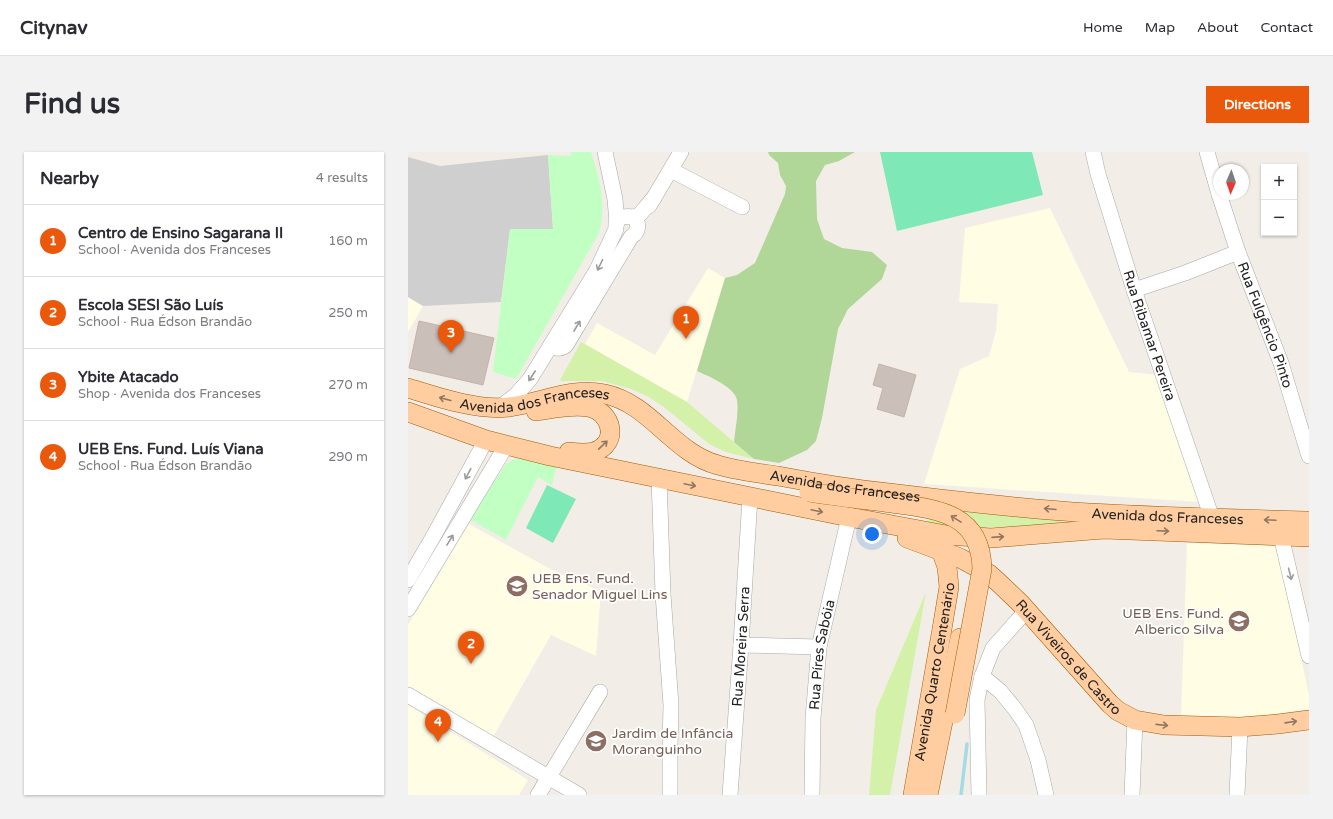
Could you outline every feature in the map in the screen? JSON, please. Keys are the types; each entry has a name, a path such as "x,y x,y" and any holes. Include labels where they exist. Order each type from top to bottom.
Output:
{"main road":[{"name":"Avenida dos Franceses","path":"408,388 468,404 500,408 526,404 564,394 584,392 607,395 630,403 651,419 683,448 710,463 727,468 854,489 965,502 1088,512 1309,521"},
{"path":"630,403 646,420 668,452 686,465 712,474 777,488 930,508 951,516 963,523 972,532 980,550 982,569 955,714 921,791"},
{"path":"443,426 578,453 598,450 607,442 610,436 609,423 606,417 598,410 587,406 524,412 468,404"},
{"name":"Avenida dos Franceses","path":"408,412 443,426 506,446 926,532 977,538 1104,529 1309,537"},
{"name":"Rua Viveiros de Castro","path":"849,517 941,550 971,563 989,574 1026,611 1110,704 1118,711 1135,720 1164,725 1240,727 1309,720"},
{"name":"Avenida Quarto Centenário","path":"921,791 948,587 947,567 941,550"},
{"name":"Avenida Quarto Centenário","path":"921,791 970,590 977,578 981,575 989,574"}],"street":[{"path":"605,153 615,199 617,226 621,235 624,237 654,198 681,152"},
{"name":"Rua Ribamar Pereira","path":"1093,152 1098,174 1134,290 1212,518"},
{"name":"Rua Fulgêncio Pinto","path":"1207,152 1213,173"},
{"path":"605,153 633,225"},
{"path":"670,170 742,206"},
{"name":"Rua Fulgêncio Pinto","path":"1221,200 1238,252 1281,363 1309,456"},
{"path":"550,347 563,348 566,345 633,225"},
{"path":"500,408 522,389 530,379 597,270 617,226"},
{"path":"1134,290 1185,273 1238,252"},
{"path":"408,580 414,555 434,537 486,440"},
{"path":"408,609 506,446"},
{"path":"659,478 663,594 671,705 670,795"},
{"name":"Rua Moreira Serra","path":"730,795 750,497"},
{"name":"Rua Píres Sabóia","path":"812,795 813,718 819,647 849,517"},
{"path":"1281,536 1309,656"},
{"path":"414,555 434,566"},
{"path":"979,795 977,700 982,676 992,648 1026,611"},
{"path":"741,645 819,647"},
{"path":"982,676 1000,691 1026,725 1038,760 1046,795"},
{"path":"538,795 600,692"},
{"path":"408,695 579,795"},
{"path":"1132,795 1135,720"},
{"path":"1237,795 1240,727"}],"shaded area":[{"path":"548,155 553,229 510,229 501,302 423,306 408,297 408,157 440,166"},
{"path":"1050,208 1129,372 1159,375 1200,502 924,484 960,369 989,356 996,331 998,304 959,302 965,228"},
{"path":"708,268 725,278 687,402 585,344 597,323 655,355"},
{"path":"408,297 423,306 408,332"},
{"path":"469,524 552,570 601,591 596,656 551,635 493,737 408,687 408,625"},
{"name":"UEB Ens. Fund. Alberico Silva","path":"1187,543 1277,546 1309,695 1309,709 1240,719 1181,715"},
{"path":"408,705 528,780 519,795 408,795"}],"green space":[{"path":"571,152 591,152 600,183 602,198 602,217 599,233 516,379 493,372 510,229 553,229 548,155 571,156"},
{"path":"768,152 855,152 839,161 825,165 816,181 817,219 824,239 842,248 872,252 887,265 882,279 848,309 838,329 822,418 816,441 807,450 779,463 754,459 734,442 738,411 735,395 720,382 697,371 725,278 737,275 755,263 785,194 786,186 780,175 778,163 769,155"},
{"path":"880,152 1032,152 1043,195 897,231"},
{"path":"581,342 687,402 754,459 726,452 709,444 664,407 647,396 631,389 602,381 561,381 560,380"},
{"path":"516,458 557,465 552,485 538,477 506,540 469,519 506,464"},
{"path":"547,485 576,499 553,543 526,528"},
{"path":"948,511 1061,519 1061,524 980,528 957,527 928,523 930,514"},
{"path":"926,592 890,795 869,795 876,710"}],"building":[{"path":"419,321 494,338 483,385 409,368"},
{"path":"879,364 916,375 904,417 877,409 883,388 873,385"}],"waterway":[{"path":"961,795 967,744"}],"place":[{"name":"Centro de Ensino Sagarana II","path":"686,339"},
{"name":"Ybite Atacado","path":"451,353"},
{"name":"UEB Ens. Fund. Senador Miguel Lins","path":"517,586"},
{"name":"UEB Ens. Fund. Alberico Silva","path":"1239,621"},
{"name":"Escola SESI São Luís","path":"471,664"},
{"name":"Jardim de Infância Moranguinho","path":"596,741"},
{"name":"UEB Ens. Fund. Luís Viana","path":"438,742"}]}
